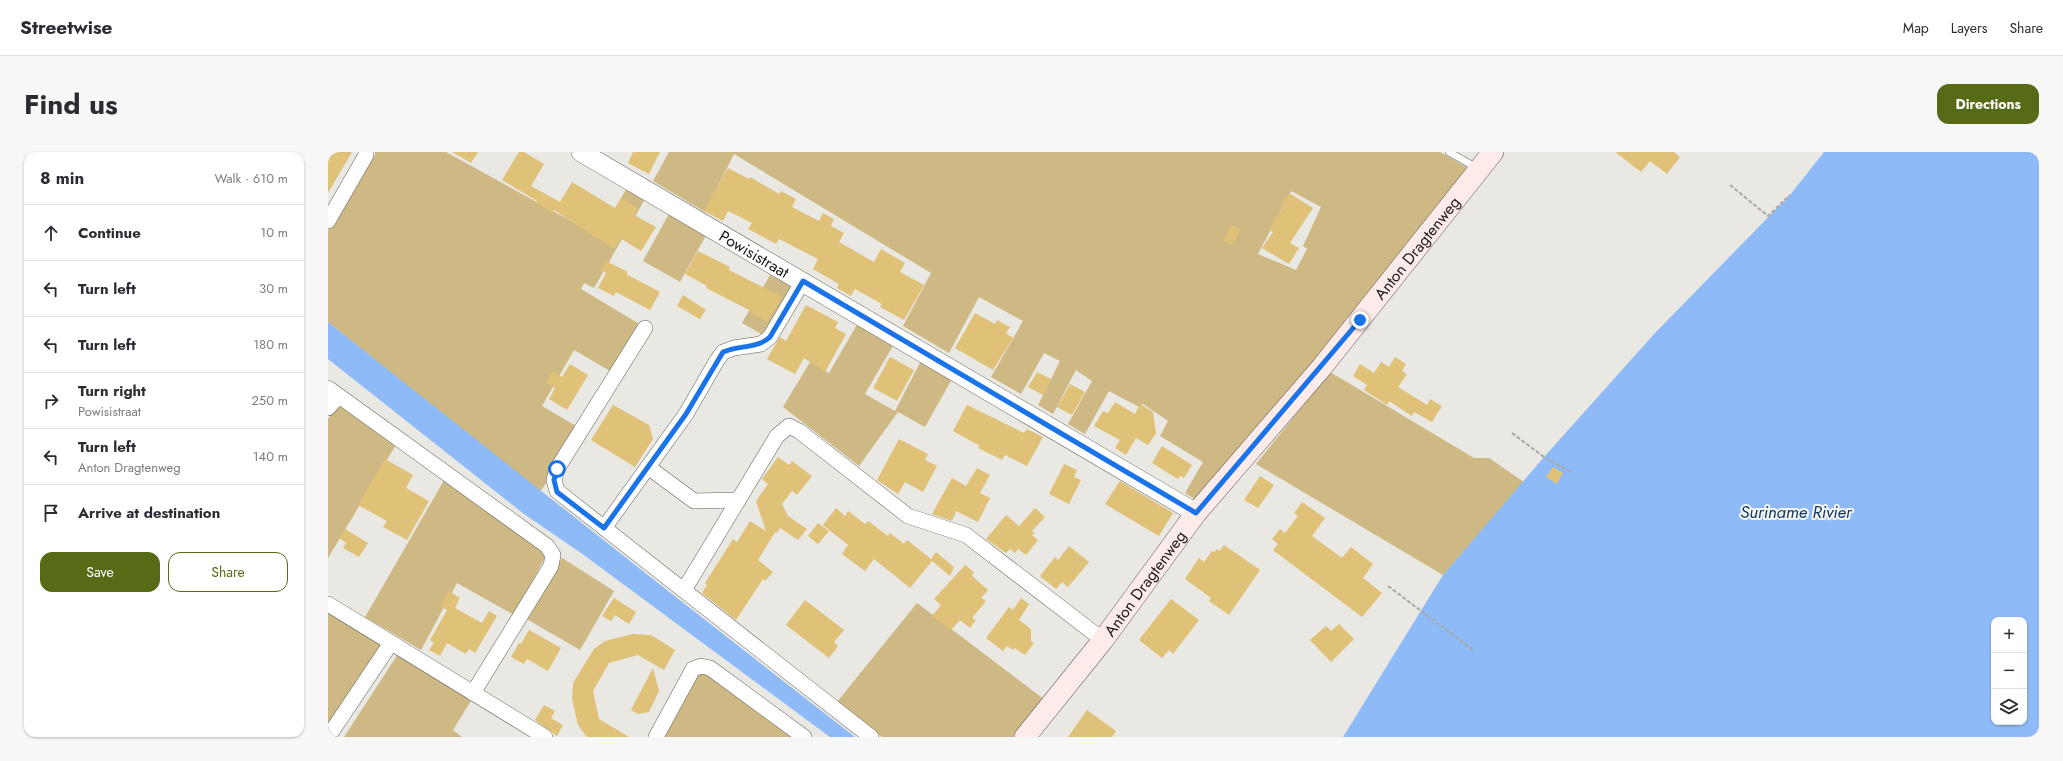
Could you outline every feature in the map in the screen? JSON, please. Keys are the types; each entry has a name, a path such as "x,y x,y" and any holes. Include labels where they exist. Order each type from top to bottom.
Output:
{"main road":[{"name":"Anton Dragtenweg","path":"1025,737 1103,640 1196,513 1322,367 1493,152"}],"street":[{"path":"328,221 366,155 366,152"},
{"name":"Powisistraat","path":"581,152 1196,513"},
{"path":"604,528 686,414 723,352 734,348 754,346 766,342 803,281"},
{"path":"645,328 557,469 554,480 557,492 871,737"},
{"path":"328,408 333,392 547,546 553,555 551,566 473,693"},
{"path":"684,590 777,436 788,426 799,431 908,516 966,535 1103,640"},
{"path":"648,467 694,501 738,500"},
{"path":"328,604 545,737"},
{"path":"334,732 391,643"},
{"path":"656,737 693,669 701,666 710,668 804,737"}],"lane":[{"path":"1449,152 1479,170"}],"path":[{"path":"1730,185 1768,216 1790,195"},
{"path":"1512,433 1544,457 1572,472"},
{"path":"1388,586 1473,650"}],"shaded area":[{"path":"375,152 446,152 600,237 630,182 649,192 594,288 584,283 581,289 641,325 612,372 574,350 542,406 576,426 549,479 540,492 328,322 328,230 375,155"},
{"path":"669,152 1440,152 1471,170 1367,300 1196,500 1185,493 1203,462 1160,436 1168,421 1143,404 1139,407 1109,391 1085,434 1068,424 1092,381 1076,370 1053,414 1038,405 1060,361 1044,353 1021,394 991,377 1023,321 979,297 949,353 903,326 931,273 734,154 705,212 653,181","holes":["1291,191 1321,207 1303,246 1307,249 1296,270 1258,254"]},
{"path":"671,210 709,230 680,282 643,261"},
{"path":"770,275 791,286 763,335 742,323"},
{"path":"862,316 898,337 865,394 895,411 925,353 957,370 925,427 898,412 859,466 783,407 810,362 829,373"},
{"path":"1330,372 1474,458 1489,458 1524,482 1443,575 1256,464"},
{"path":"339,402 397,443 328,558 328,419"},
{"path":"446,477 547,554 514,615 457,583 421,650 365,617"},
{"path":"562,558 614,591 580,650 525,618"},
{"path":"917,603 1045,700 1016,737 882,737 837,702"},
{"path":"328,609 385,644 331,724 328,722"},
{"path":"398,654 472,699 453,730 462,737 344,737"},
{"path":"704,673 795,737 660,737 695,676"}],"water":[{"name":"Suriname Rivier","path":"1824,152 2039,152 2039,737 1343,737 1443,575 1544,457 1655,333 1790,195"},
{"path":"328,322 855,737 830,737 581,553 524,514 328,359"}],"building":[{"path":"328,152 352,152 328,193"},
{"path":"452,152 478,152 471,163"},
{"path":"519,152 524,152 544,164 531,186 560,202 572,182 615,208 621,198 638,208 634,215 656,227 641,251 620,238 614,249 554,210 552,213 536,203 537,201 502,180"},
{"path":"633,152 660,152 649,174 628,163"},
{"path":"1615,152 1674,152 1680,157 1667,174 1650,161 1641,172"},
{"path":"728,168 749,179 750,177 779,194 781,191 796,199 792,207 819,221 823,213 834,219 831,226 844,233 839,242 874,262 881,249 905,263 900,272 924,285 904,320 880,307 882,304 855,289 851,296 837,288 839,284 813,269 818,259 779,239 776,244 748,229 752,223 728,211 723,221 704,211"},
{"path":"1289,193 1313,208 1290,243 1299,248 1289,264 1262,248 1273,232 1269,230 1283,207 1281,206"},
{"path":"1232,225 1240,230 1232,245 1223,240"},
{"path":"698,251 730,267 729,270 782,297 767,322 750,312 751,311 706,288 707,286 685,274"},
{"path":"606,261 628,272 626,274 660,292 650,310 616,292 614,296 598,288 606,273 601,270"},
{"path":"683,295 706,310 700,319 677,306"},
{"path":"806,305 838,322 835,328 846,334 825,372 804,358 795,374 767,359 780,337 786,341"},
{"path":"975,313 995,324 997,320 1010,327 1006,333 1013,338 993,370 955,348"},
{"path":"890,357 914,370 897,401 873,388"},
{"path":"1395,357 1406,364 1402,371 1407,374 1398,387 1427,405 1430,399 1442,406 1432,422 1414,412 1412,416 1389,401 1387,405 1364,390 1367,385 1353,376 1360,364 1374,373 1381,362 1389,367"},
{"path":"570,364 588,375 567,410 549,399 555,388 546,383 553,371 562,377"},
{"path":"1037,372 1051,379 1043,395 1028,387"},
{"path":"1070,384 1085,392 1072,415 1057,407"},
{"path":"1115,402 1135,414 1140,404 1153,412 1156,433 1148,445 1136,438 1126,455 1115,448 1120,440 1094,426 1103,411 1108,413"},
{"path":"613,405 649,425 653,439 635,467 591,440"},
{"path":"967,405 1024,433 1027,429 1043,437 1027,466 1005,455 1002,460 978,448 980,446 953,431"},
{"path":"899,439 928,454 925,460 937,466 923,492 905,482 898,494 877,480"},
{"path":"1162,446 1192,465 1184,478 1180,476 1178,479 1152,463"},
{"path":"778,457 789,465 792,461 812,476 797,495 792,491 782,504 788,516 807,529 798,540 780,528 777,533 775,532 758,560 773,572 765,581 763,579 736,620 702,593 707,585 705,583 733,539 737,542 750,521 766,531 756,501 768,484 762,479"},
{"path":"385,459 413,475 406,488 429,501 407,540 383,527 387,521 358,505"},
{"path":"1064,464 1077,470 1074,477 1081,480 1069,504 1049,494"},
{"path":"1553,467 1563,473 1557,484 1546,477"},
{"path":"977,468 990,475 980,493 990,498 978,522 956,511 952,521 932,514 952,478 966,486"},
{"path":"1260,476 1274,485 1258,508 1244,500"},
{"path":"1120,481 1173,513 1159,536 1105,504"},
{"path":"1302,502 1325,518 1312,536 1342,558 1351,547 1373,564 1363,578 1382,593 1362,617 1273,550 1278,544 1272,539 1280,529 1285,533 1298,516 1294,513"},
{"path":"836,508 845,516 848,511 865,524 868,521 888,536 890,533 904,544 907,540 931,559 936,552 954,567 950,576 932,561 910,588 874,559 865,571 842,554 848,545 823,525"},
{"path":"1035,508 1045,517 1032,531 1035,533 1032,535 1038,540 1026,555 1018,549 1015,553 1010,549 1006,553 986,539 1006,515 1019,526"},
{"path":"818,523 829,531 818,544 808,536"},
{"path":"345,529 368,543 359,557 343,548 346,543 339,538"},
{"path":"1224,545 1260,570 1229,615 1209,601 1211,598 1185,579 1199,558 1204,562 1212,551 1214,552 1217,549 1220,551"},
{"path":"1069,546 1089,562 1068,587 1062,582 1056,589 1040,576 1055,557 1058,560"},
{"path":"965,565 974,572 972,576 988,590 981,598 986,601 972,618 976,620 970,628 960,620 951,630 932,616 941,605 934,599"},
{"path":"449,591 460,598 455,608 482,623 489,611 497,616 475,653 469,649 466,654 447,643 440,656 429,650 434,643 430,640 447,610 440,606"},
{"path":"614,598 636,612 629,624 615,615 611,621 602,616"},
{"path":"1021,598 1029,604 1019,620 1031,629 1031,641 1034,643 1025,655 1015,648 1013,650 1007,646 1003,651 986,638 1009,607 1013,610"},
{"path":"1171,599 1199,620 1173,654 1169,650 1162,658 1139,640"},
{"path":"805,600 844,630 834,642 838,646 829,658 786,625"},
{"path":"1339,624 1354,639 1331,662 1310,640 1326,626 1331,631"},
{"path":"529,630 561,648 548,671 527,659 524,664 511,657"},
{"path":"633,634 651,635 675,650 664,670 638,655 609,663 593,691 599,719 629,737 587,737 578,725 572,699 573,683 594,649 605,641"},
{"path":"653,668 659,691 649,712 638,714 631,710"},
{"path":"544,705 555,711 551,718 563,725 557,736 535,720"},
{"path":"1087,710 1116,731 1112,737 1068,737"}],"route":[{"path":"557,469 554,480 557,492 604,528 686,414 723,352 734,348 754,346 766,342 803,281 1196,513 1241,463 1360,320"}]}
